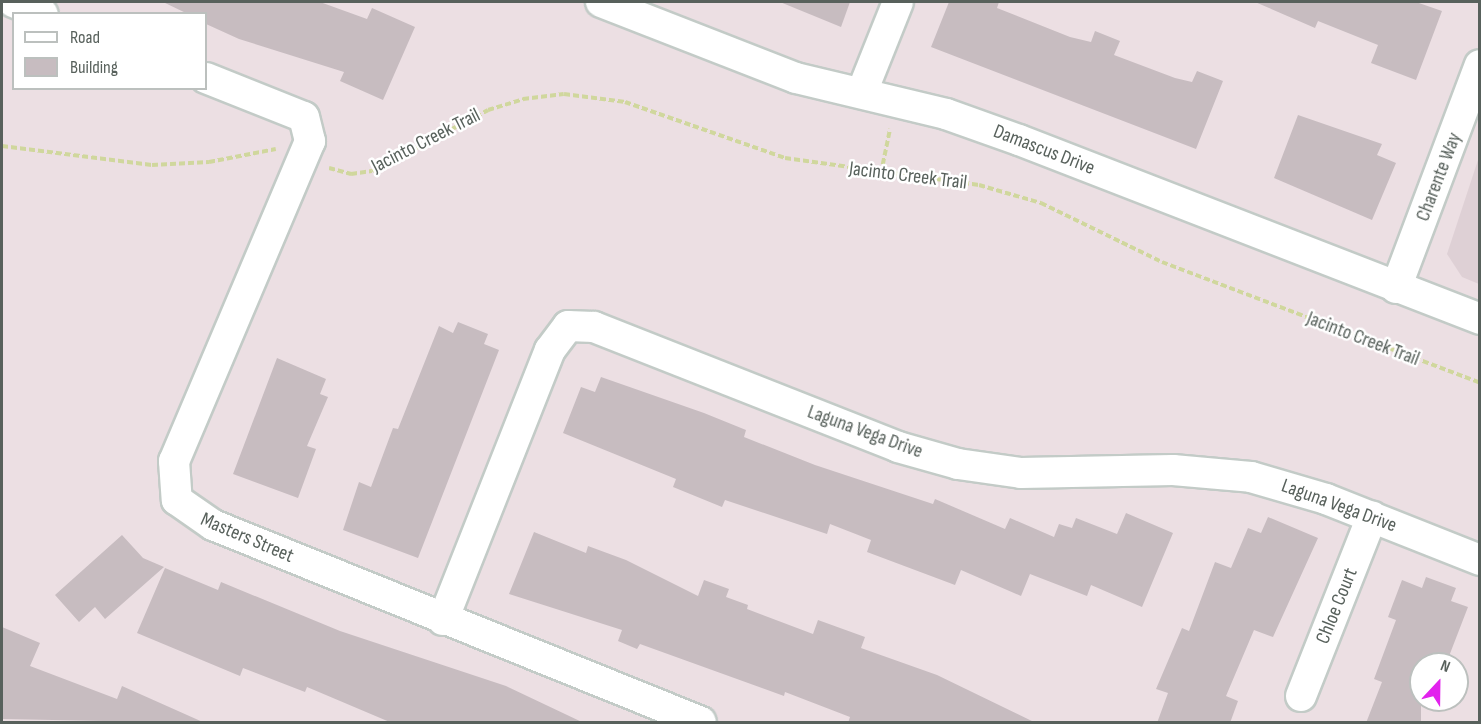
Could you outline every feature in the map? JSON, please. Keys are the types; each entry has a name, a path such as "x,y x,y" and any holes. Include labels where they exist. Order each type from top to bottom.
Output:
{"street":[{"path":"13,2 38,12"},
{"name":"Damascus Drive","path":"601,2 796,78 862,92 1019,140 1479,319"},
{"path":"862,92 898,2"},
{"name":"Charente Way","path":"1396,288 1479,65"},
{"name":"Masters Street","path":"207,78 304,117 310,141 174,460 177,500 203,521 701,723"},
{"name":"Laguna Vega Drive","path":"443,620 550,350 568,327 594,327 898,447 958,464 1021,473 1212,472 1289,486 1479,560"},
{"name":"Chloe Court","path":"1301,696 1372,517"}],"path":[{"name":"Jacinto Creek Trail","path":"327,168 351,174 372,171 488,110 564,94 625,102 785,159 979,185 1041,203 1162,262 1479,383"},
{"path":"881,173 890,129"},
{"path":"2,146 152,165 209,162 280,148"}],"shaded area":[{"path":"1479,157 1479,284 1462,277 1447,254"}],"building":[{"path":"163,2 320,2 367,19 372,8 415,27 383,100 340,81 344,72 239,39 207,24 207,12 184,12"},
{"path":"780,2 850,2 841,27"},
{"path":"949,2 999,2 997,8 1070,37 1091,42 1095,31 1120,41 1114,55 1175,78 1192,82 1197,71 1223,81 1196,149 931,47"},
{"path":"1255,2 1416,2 1442,11 1416,80 1371,63 1378,45 1318,21 1315,28"},
{"path":"1298,115 1382,144 1377,155 1396,163 1372,220 1274,178"},
{"path":"458,322 488,334 484,344 499,350 418,558 343,530 359,482 371,487 393,428 398,429 439,326 453,333"},
{"path":"277,358 326,379 320,394 328,397 307,446 316,449 298,498 233,474"},
{"path":"601,377 746,430 744,437 815,465 933,504 935,499 1005,529 1010,518 1054,537 1059,524 1072,528 1076,518 1117,534 1126,513 1173,533 1142,607 1091,585 1087,596 1030,574 1021,596 961,570 955,585 867,552 871,540 830,524 827,534 725,500 722,507 673,487 676,479 563,433 581,387 595,392"},
{"path":"1268,517 1318,538 1273,637 1254,630 1226,696 1238,701 1230,723 1157,723 1168,693 1156,689 1182,628 1189,631 1215,562 1231,568 1248,528 1261,533"},
{"path":"534,532 586,553 588,546 626,560 698,596 704,580 729,589 726,597 748,605 747,609 813,634 818,620 865,637 861,648 937,675 1036,723 848,723 850,717 785,692 784,696 640,644 637,649 618,641 622,630 509,594"},
{"path":"122,535 143,558 164,567 105,619 95,607 79,622 55,595"},
{"path":"165,568 218,590 221,582 340,631 506,686 584,723 392,723 307,687 305,692 243,668 240,676 137,633"},
{"path":"1426,577 1456,588 1451,601 1468,607 1451,652 1409,652 1409,712 1421,712 1421,723 1366,723 1382,682 1374,679 1396,620 1388,617 1402,580 1422,588"},
{"path":"2,627 40,643 30,666 117,699 122,686 205,723 2,719"}]}
